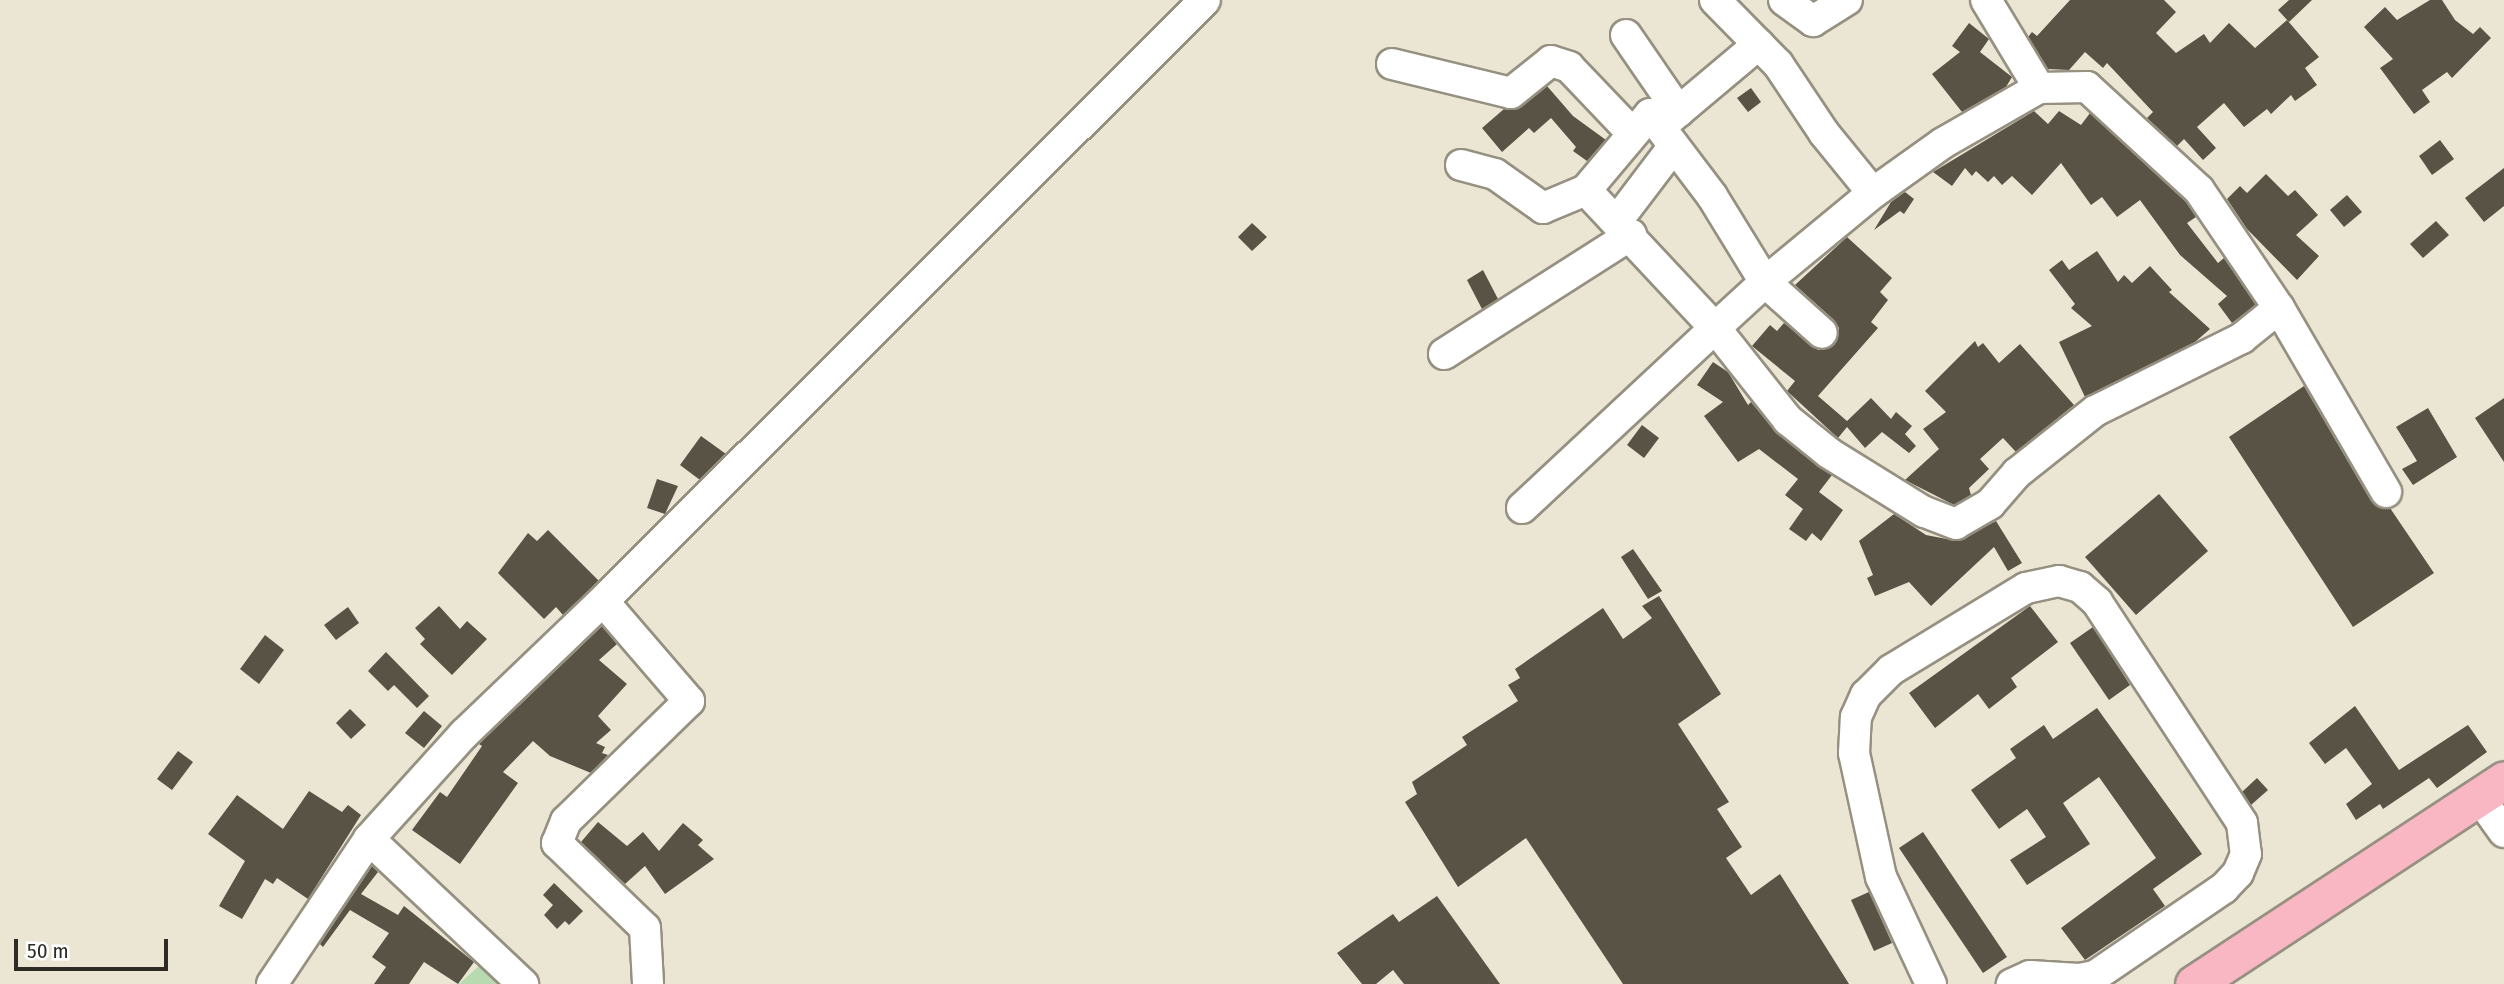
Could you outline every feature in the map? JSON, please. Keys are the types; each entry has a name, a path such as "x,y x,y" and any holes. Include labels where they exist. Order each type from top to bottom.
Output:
{"main road":[{"path":"2194,984 2492,788"}],"street":[{"path":"272,984 369,839 464,734 603,601 1205,0"},
{"path":"1715,0 1755,41 1873,193"},
{"path":"1461,164 1495,174 1544,208 1586,190 1661,130 1755,41 1788,4 1813,21 1847,0"},
{"path":"1986,0 2039,88"},
{"path":"1626,35 1661,130 1765,282 1822,333"},
{"path":"1392,64 1511,93 1551,61 1569,67 1661,130"},
{"path":"1522,508 1765,282 1873,193 1942,143 2039,88 2087,88 2199,190 2279,308 2386,492"},
{"path":"1444,354 1624,228 1661,130"},
{"path":"1586,190 1715,328 1788,420 1829,453 1924,512 1956,524 1990,504 2017,473 2095,411 2242,338 2279,308"},
{"path":"1931,984 1881,877 1854,753 1856,717 1866,695 1891,670 2026,588 2059,581 2080,587 2097,603 2242,823 2246,844 2243,864 2224,888 2095,976 2012,984"},
{"path":"603,601 689,701 566,821 557,844 645,928 648,984"},
{"path":"2492,788 2504,832"},
{"path":"369,839 523,984"}],"green space":[{"path":"481,964 502,984 459,984"}],"building":[{"path":"2070,0 2164,0 2176,12 2156,33 2176,53 2204,34 2210,43 2229,23 2255,48 2287,20 2319,57 2305,68 2317,85 2295,101 2291,95 2271,114 2267,109 2244,127 2224,103 2197,127 2216,148 2203,160 2184,139 2177,146 2147,118 2153,112 2107,63 2103,68 2085,52 2069,70 2048,69 2028,37 2032,32 2037,36"},
{"path":"2289,0 2312,0 2289,22 2278,10"},
{"path":"2430,0 2442,0 2455,20 2473,34 2480,27 2491,38 2452,78 2447,72 2422,90 2430,102 2414,114 2380,68 2393,59 2364,27 2385,7 2397,20"},
{"path":"1969,23 1989,39 1980,52 2012,77 2006,87 1962,112 1932,74 1960,52 1952,46"},
{"path":"1547,86 1573,116 1606,140 1587,161 1573,151 1576,147 1551,118 1534,133 1529,128 1502,152 1482,128 1504,109 1521,107"},
{"path":"1751,88 1761,102 1748,112 1737,98"},
{"path":"2034,111 2048,124 2059,111 2081,125 2090,113 2186,202 2196,217 2187,223 2218,263 2224,258 2256,305 2232,323 2218,304 2227,296 2180,255 2140,200 2117,217 2102,197 2091,205 2061,163 2032,195 2012,176 2002,185 1994,176 1988,182 1976,171 1972,176 1965,168 1952,186 1933,172"},
{"path":"2440,140 2454,159 2432,175 2419,156"},
{"path":"2504,168 2504,206 2484,222 2465,198"},
{"path":"2266,174 2288,196 2295,190 2318,215 2296,235 2319,256 2297,280 2247,229 2227,199 2240,186 2247,193"},
{"path":"1905,192 1914,199 1904,214 1900,211 1874,230 1891,202"},
{"path":"2347,195 2362,212 2344,227 2330,210"},
{"path":"2436,221 2449,235 2423,258 2410,244"},
{"path":"1252,223 1267,237 1252,251 1238,237"},
{"path":"1847,237 1892,278 1880,292 1888,300 1871,322 1878,328 1818,396 1847,421 1871,398 1891,419 1896,412 1912,426 1905,434 1916,446 1909,453 1882,432 1865,448 1847,427 1838,438 1787,391 1795,381 1752,346 1770,325 1777,331 1784,323 1818,350 1835,344 1839,328 1834,320 1795,285"},
{"path":"2097,251 2118,282 2124,275 2132,283 2150,266 2172,290 2169,292 2210,329 2195,342 2085,397 2059,342 2092,326 2071,308 2075,304 2049,270 2062,260 2069,270"},
{"path":"1483,270 1498,299 1482,309 1467,280"},
{"path":"1975,341 1978,347 1983,343 1999,363 2020,344 2074,405 2016,452 2003,438 1980,459 1989,469 1969,488 1971,495 1954,505 1905,480 1939,449 1923,429 1946,412 1925,391"},
{"path":"1713,362 1728,372 1748,405 1751,402 1777,433 1832,475 1819,492 1843,510 1821,541 1812,533 1806,541 1789,529 1803,509 1785,495 1798,479 1759,449 1738,462 1704,416 1723,402 1697,385"},
{"path":"2304,386 2371,501 2378,507 2390,508 2434,573 2353,627 2229,437"},
{"path":"2504,398 2504,462 2475,418"},
{"path":"2428,408 2457,457 2413,485 2402,469 2417,461 2396,427"},
{"path":"1642,425 1659,438 1644,458 1627,445"},
{"path":"701,436 726,454 700,480 680,465"},
{"path":"657,479 678,486 665,514 647,508"},
{"path":"2159,494 2208,551 2136,615 2085,557"},
{"path":"1894,514 1926,535 1957,541 1996,521 2022,563 2008,571 1994,547 1931,606 1909,582 1875,596 1867,578 1873,575 1859,541"},
{"path":"548,530 599,581 563,615 556,607 544,619 498,573 528,533 537,541"},
{"path":"1633,549 1662,591 1648,599 1621,557"},
{"path":"1659,596 1721,694 1678,724 1729,802 1717,809 1742,847 1726,858 1751,895 1780,874 1849,984 1623,984 1526,838 1458,887 1405,802 1417,794 1412,782 1467,745 1462,737 1518,701 1508,685 1520,678 1515,669 1603,608 1623,639 1652,618 1642,606"},
{"path":"439,606 460,629 467,621 487,639 452,675 420,644 425,639 415,628"},
{"path":"2030,606 2058,642 2011,678 2017,687 1989,709 1978,694 1935,728 1909,693"},
{"path":"348,607 359,623 336,640 324,625"},
{"path":"602,626 617,644 599,660 627,684 598,716 611,730 596,743 605,747 602,753 608,755 591,773 550,756 533,741 503,772 518,783 460,864 412,830 440,792 447,797 482,746 479,744"},
{"path":"2093,627 2130,685 2109,700 2070,643"},
{"path":"265,635 284,650 259,684 240,669"},
{"path":"386,652 429,696 417,708 394,685 388,691 368,671"},
{"path":"2355,706 2399,770 2468,725 2487,752 2437,788 2429,778 2383,809 2380,804 2356,820 2346,804 2372,784 2346,748 2325,764 2309,743"},
{"path":"2097,708 2202,854 2153,889 2165,906 2085,960 2061,928 2156,858 2099,777 2063,803 2090,844 2027,885 2010,860 2046,837 2027,809 1999,829 1971,790 2016,758 2010,749 2044,725 2053,739"},
{"path":"350,709 366,725 351,739 336,723"},
{"path":"424,711 442,726 424,748 405,733"},
{"path":"178,751 193,762 172,790 157,779"},
{"path":"2257,778 2268,790 2251,805 2242,792"},
{"path":"309,791 342,812 348,805 361,815 308,899 277,878 273,884 265,879 242,919 219,906 245,861 208,834 237,795 283,829"},
{"path":"598,822 627,846 643,832 659,851 683,823 703,840 698,845 714,859 665,894 645,866 625,884 581,842"},
{"path":"1923,832 2007,957 1983,973 1899,848"},
{"path":"372,866 378,872 361,894 398,915 404,906 474,962 458,984 424,962 409,984 374,984 386,967 372,957 389,933 350,910 323,947 320,944"},
{"path":"554,883 583,911 569,925 565,921 557,929 544,915 553,905 543,895"},
{"path":"1869,892 1892,943 1874,951 1851,900"},
{"path":"1437,896 1500,984 1404,984 1393,970 1376,984 1362,984 1337,953 1393,914 1399,922"}]}
